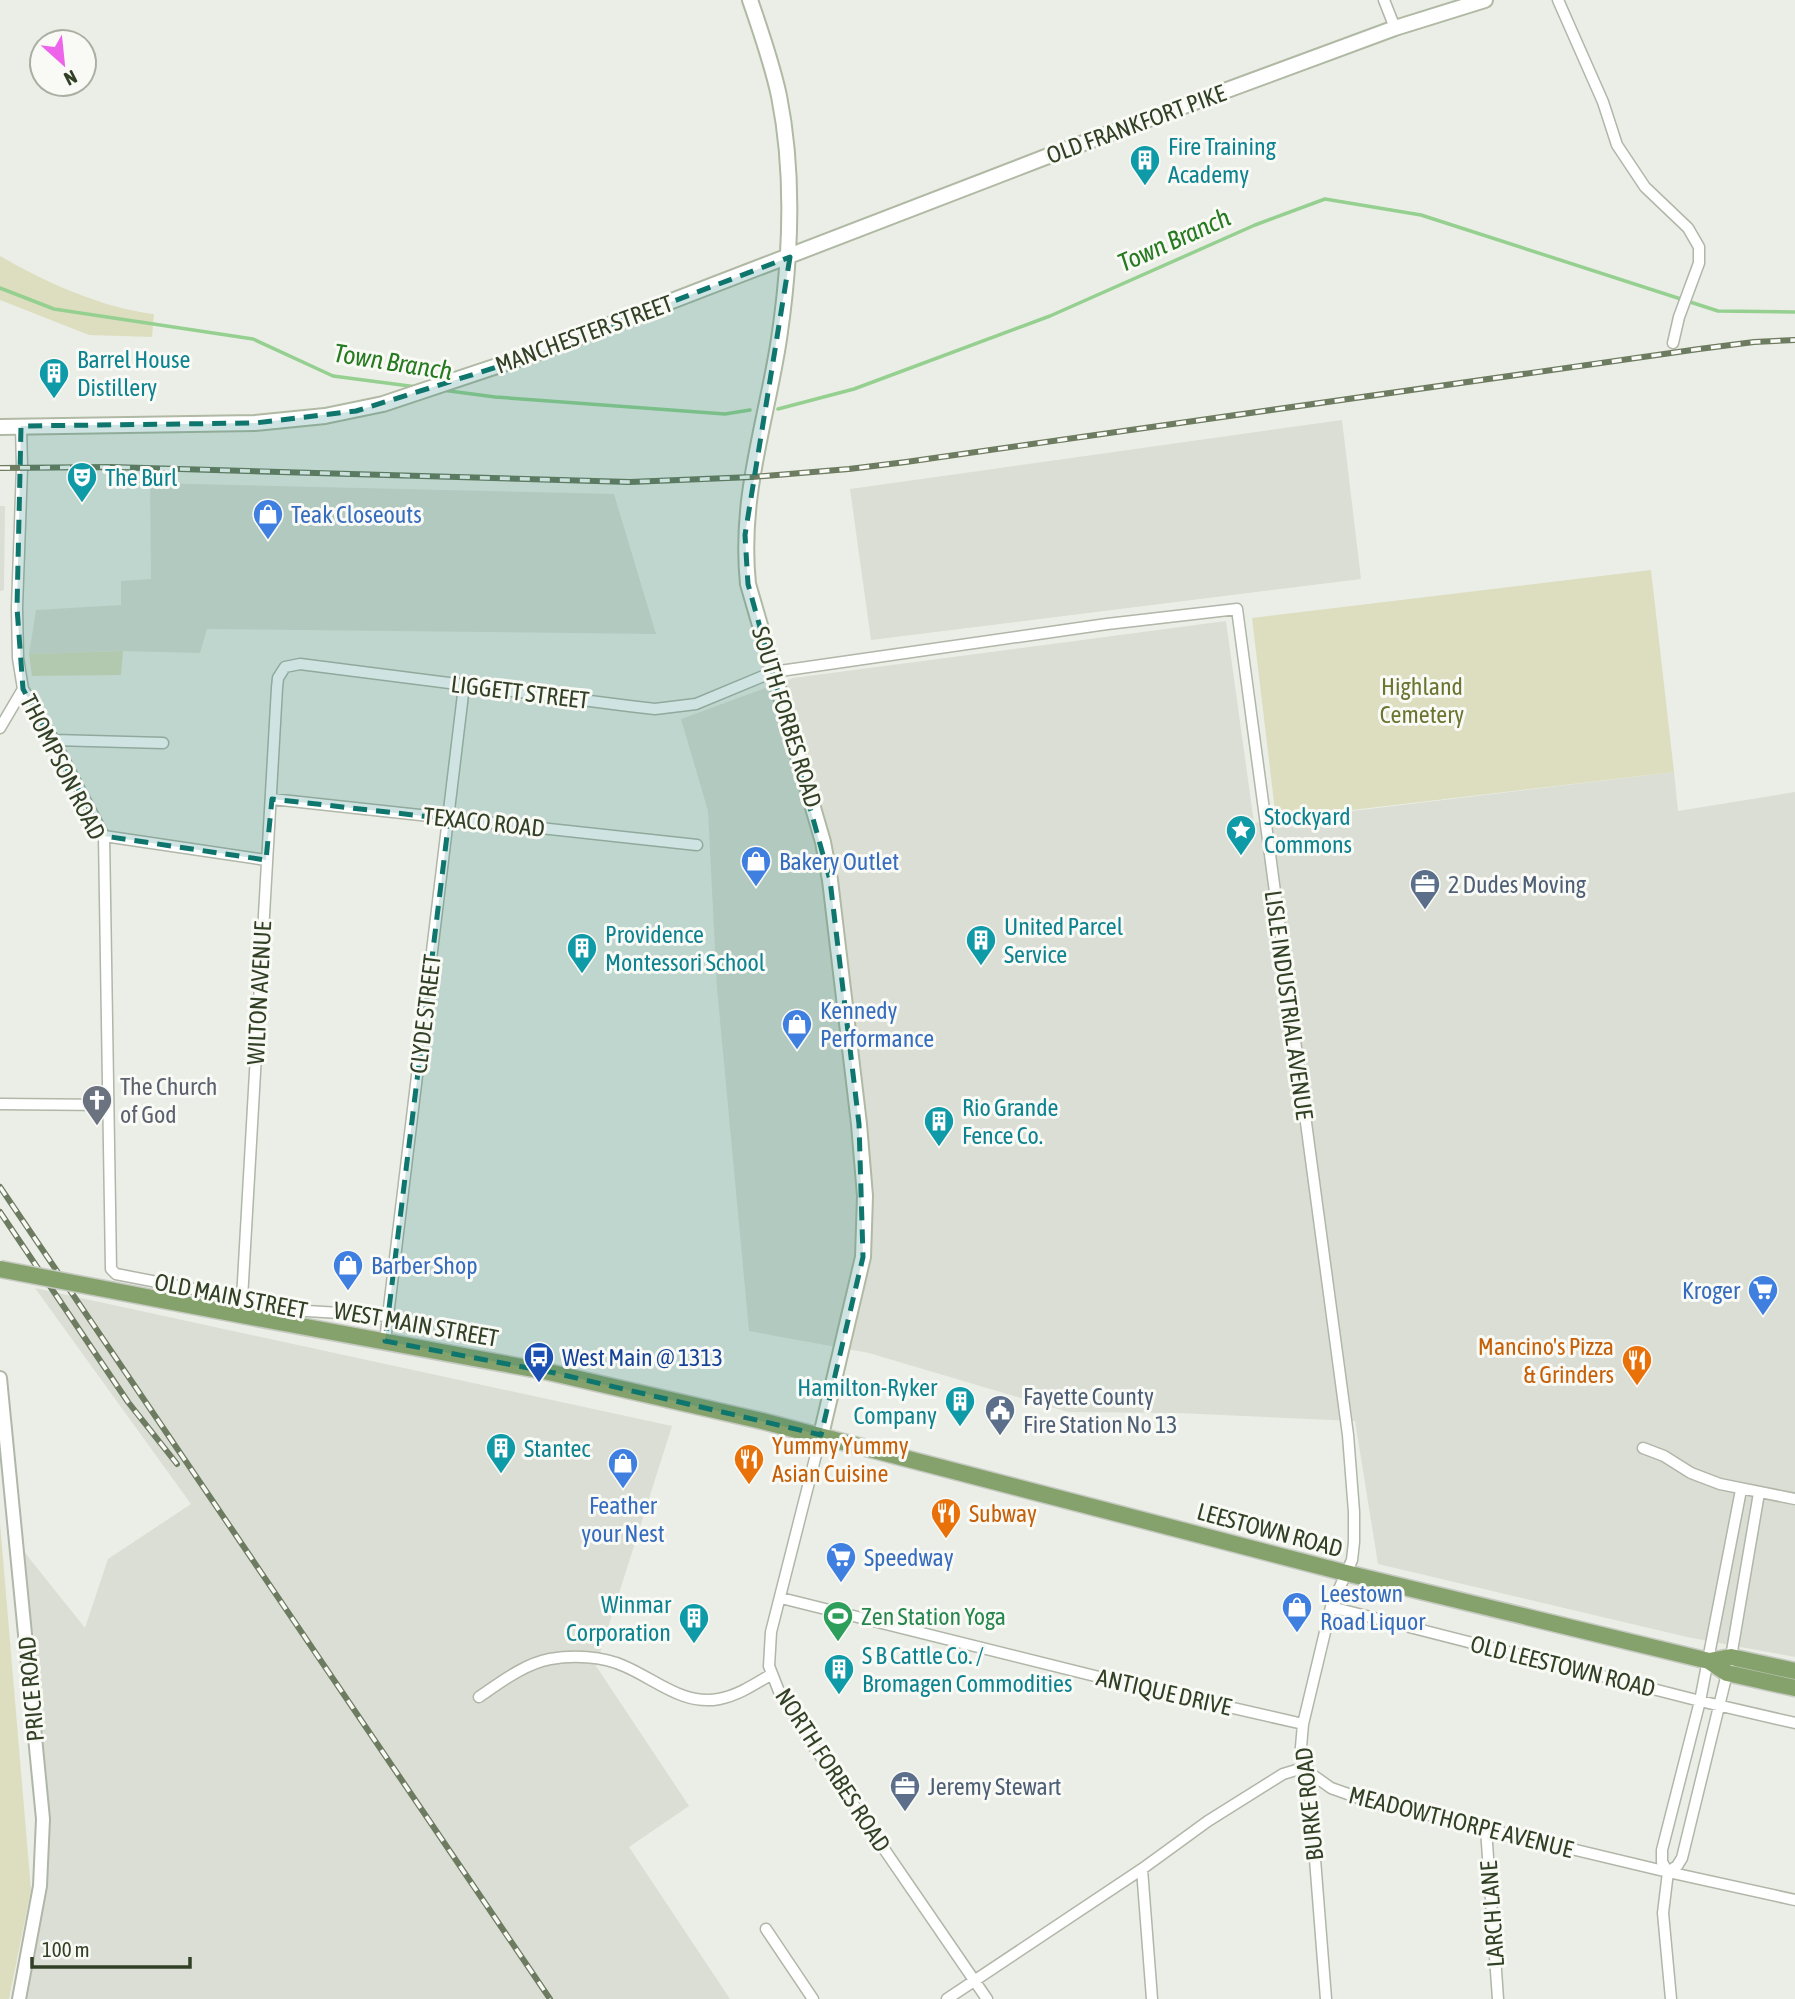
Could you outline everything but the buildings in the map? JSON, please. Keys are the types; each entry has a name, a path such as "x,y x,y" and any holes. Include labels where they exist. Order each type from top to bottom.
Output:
{"main road":[{"name":"SOUTH FORBES ROAD","path":"750,0 769,57 784,125 789,183 790,257 779,339 752,477 745,535 748,584 813,804 830,880 865,1196 863,1257 821,1435"},
{"name":"OLD FRANKFORT PIKE","path":"790,257 1043,158 1395,28 1485,0"},
{"name":"MANCHESTER STREET","path":"0,427 255,423 325,415 383,404 542,351 790,257"},
{"name":"WEST MAIN STREET","path":"0,1269 555,1373 821,1435"},
{"name":"LEESTOWN ROAD","path":"821,1435 1346,1573 1709,1661 1727,1673 1795,1688"},
{"name":"LEESTOWN ROAD","path":"1709,1661 1731,1657 1795,1671"}],"street":[{"path":"1384,0 1395,28"},
{"path":"1558,0 1602,102 1616,145 1630,168 1688,228 1699,247 1699,263 1679,317 1673,343"},
{"name":"THOMPSON ROAD","path":"21,426 22,486 17,614 18,657 23,689 54,740 104,836 110,1263 116,1274"},
{"name":"LISLE INDUSTRIAL AVENUE","path":"773,672 1080,628 1237,609 1348,1439 1354,1532 1353,1553 1346,1573"},
{"name":"LIGGETT STREET","path":"277,688 281,670 292,664 300,664 629,706 674,708 696,704 773,672"},
{"name":"CLYDE STREET","path":"385,1342 464,686"},
{"name":"WILTON AVENUE","path":"242,1299 277,688"},
{"path":"0,728 23,689"},
{"path":"54,740 163,743"},
{"name":"TEXACO ROAD","path":"272,799 697,845"},
{"path":"104,836 266,860"},
{"path":"0,1104 108,1105"},
{"name":"OLD MAIN STREET","path":"116,1274 307,1311 388,1316"},
{"name":"PRICE ROAD","path":"0,1378 43,1819 40,1886 19,1999"},
{"name":"NORTH FORBES ROAD","path":"821,1435 768,1650 772,1674 780,1694 812,1744 987,1999"},
{"path":"1643,1448 1664,1456 1691,1473 1741,1490 1795,1499"},
{"path":"1671,1999 1663,1913 1668,1872 1662,1862 1662,1850 1709,1661 1741,1490"},
{"path":"1668,1872 1682,1858 1720,1706 1759,1493"},
{"name":"BURKE ROAD","path":"1326,1999 1308,1770 1301,1747 1303,1724 1331,1607 1346,1573"},
{"name":"ANTIQUE DRIVE","path":"781,1598 1119,1682 1303,1724"},
{"name":"OLD LEESTOWN ROAD","path":"1331,1607 1795,1723"},
{"path":"479,1696 522,1669 548,1659 568,1657 613,1662 672,1692 693,1698 716,1699 738,1694 772,1674"},
{"path":"947,1999 1142,1869 1208,1821 1283,1774 1298,1768 1308,1770"},
{"name":"MEADOWTHORPE AVENUE","path":"1308,1770 1343,1794 1795,1900"},
{"name":"LARCH LANE","path":"1486,1829 1498,1999"},
{"path":"1142,1869 1152,1999"},
{"path":"766,1929 813,1999"}],"highlighted area":[{"path":"790,257 745,535 748,584 830,880 859,1124 863,1257 821,1435 555,1373 385,1341 449,819 272,799 266,860 104,836 23,689 17,608 21,426 255,423 356,411 510,363"}],"shaded area":[{"path":"1342,420 1361,579 871,640 850,489"},
{"path":"150,483 614,494 656,634 207,629 200,653 123,651 29,654 36,610 121,605 121,581 151,579"},
{"path":"0,506 5,506 4,590 0,591"},
{"path":"1226,621 1254,823 1674,772 1678,811 1795,792 1795,1657 1687,1637 1378,1564 1355,1421 1178,1413 1068,1412 869,1353 749,1331 717,988 708,811 681,719 793,678"},
{"path":"35,1288 672,1426 596,1666 689,1806 629,1847 730,1999 18,1999 42,1860 17,1543 85,1628 108,1559 191,1504"}],"green space":[{"path":"0,256 94,300 154,314 152,337 89,335 0,300"},
{"name":"Highland Cemetery","path":"1651,570 1674,772 1276,819 1252,618"},
{"path":"123,651 121,675 32,676 29,654"},
{"path":"0,1523 31,1890 9,1999 0,1999"}],"waterway":[{"name":"Town Branch","path":"778,409 854,389 1050,316 1255,225 1325,199 1421,215 1718,311 1795,312"},
{"name":"Town Branch","path":"0,288 54,309 253,339 333,376 417,387"},
{"name":"Town Branch","path":"442,390 495,397 725,414 750,410"}],"railway":[{"path":"0,468 111,467 630,482 752,477 906,462 1699,349 1795,340"},
{"path":"0,1187 550,1999"},
{"path":"0,1212 128,1402 177,1464"}],"place":[{"name":"Fire Training Academy","path":"1145,187"},
{"name":"Barrel House Distillery","path":"54,400"},
{"name":"The Burl","path":"82,504"},
{"name":"Teak Closeouts","path":"268,541"},
{"name":"Stockyard Commons","path":"1241,857"},
{"name":"Bakery Outlet","path":"756,888"},
{"name":"2 Dudes Moving","path":"1425,911"},
{"name":"United Parcel Service","path":"981,967"},
{"name":"Providence Montessori School","path":"582,975"},
{"name":"Kennedy Performance","path":"797,1051"},
{"name":"The Church of God","path":"97,1127"},
{"name":"Rio Grande Fence Co.","path":"939,1148"},
{"name":"Barber Shop","path":"348,1292"},
{"name":"Kroger","path":"1763,1317"},
{"name":"West Main @ 1313","path":"539,1384"},
{"name":"Mancino's Pizza & Grinders","path":"1637,1387"},
{"name":"Hamilton-Ryker Company","path":"960,1428"},
{"name":"Fayette County Fire Station No 13","path":"1000,1437"},
{"name":"Stantec","path":"501,1475"},
{"name":"Yummy Yummy Asian Cuisine","path":"749,1486"},
{"name":"Feather your Nest","path":"623,1490"},
{"name":"Subway","path":"946,1540"},
{"name":"Speedway","path":"841,1584"},
{"name":"Leestown Road Liquor","path":"1297,1634"},
{"name":"Zen Station Yoga","path":"838,1643"},
{"name":"Winmar Corporation","path":"694,1645"},
{"name":"S B Cattle Co. / Bromagen Commodities","path":"839,1696"},
{"name":"Jeremy Stewart","path":"905,1813"}]}
